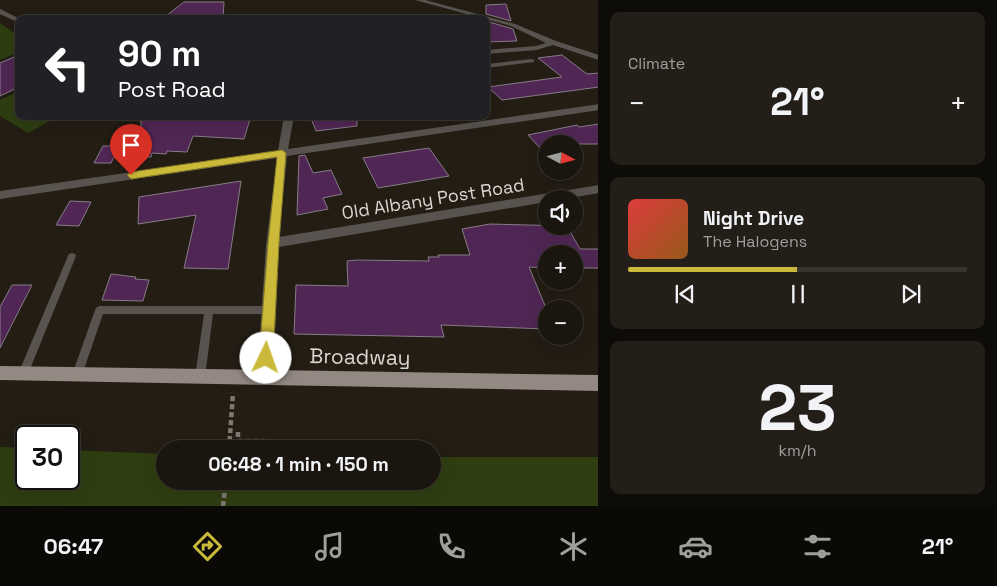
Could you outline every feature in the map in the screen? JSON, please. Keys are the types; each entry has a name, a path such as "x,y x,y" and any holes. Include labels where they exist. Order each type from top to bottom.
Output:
{"main road":[{"name":"Broadway","path":"0,373 598,383"}],"street":[{"path":"418,0 473,15"},
{"path":"0,11 15,19"},
{"path":"490,20 528,30 553,43 598,58"},
{"path":"490,52 537,48 553,43"},
{"path":"0,194 598,107"},
{"path":"265,377 273,243 282,153 288,120"},
{"name":"Old Albany Post Road","path":"273,243 598,189"}],"lane":[{"path":"490,66 532,61"},
{"path":"23,374 72,256"},
{"path":"77,375 100,310 269,310"},
{"path":"200,377 209,310"}],"path":[{"path":"230,440 234,378"},
{"path":"238,432 238,440"},
{"path":"223,506 225,490"}],"green space":[{"path":"0,23 15,33 15,54 0,60"},
{"path":"15,93 15,120 52,120 28,133 0,116 0,100"},
{"path":"0,447 15,448 15,490 80,490 80,450 156,454 156,490 441,490 441,457 598,457 598,506 0,506"}],"building":[{"path":"184,2 224,2 223,15 167,15"},
{"path":"506,4 511,21 486,14 486,5"},
{"path":"490,22 513,29 517,41 490,42"},
{"path":"562,55 587,74 598,73 598,87 502,100 490,89 490,87 562,77 538,58"},
{"path":"15,57 15,89 0,96 0,63"},
{"path":"141,120 250,120 244,139 193,136 187,152 167,151 166,154 152,153 151,157 114,157 111,163 94,163 103,146 118,146 126,130 141,130"},
{"path":"312,120 357,120 357,126 316,131"},
{"path":"598,124 598,144 583,144 583,135 538,135 538,146 528,135 577,125 579,127"},
{"path":"429,148 449,176 378,188 363,158"},
{"path":"305,155 313,173 331,170 342,194 323,198 328,209 297,215 299,156"},
{"path":"241,181 228,269 184,268 196,215 138,224 139,197"},
{"path":"70,201 91,202 79,226 56,225"},
{"path":"490,224 538,225 538,235 572,235 578,245 538,245 538,268 529,267 543,300 538,300 538,329 441,325 444,337 294,334 296,285 348,286 347,261 429,261 428,257 439,257 438,255 470,255 462,229"},
{"path":"583,249 598,249 598,268 583,268"},
{"path":"111,274 149,280 143,301 102,300"},
{"path":"12,285 32,285 0,348 0,307"}],"route":[{"path":"131,175 282,153 273,243 266,358"}]}
